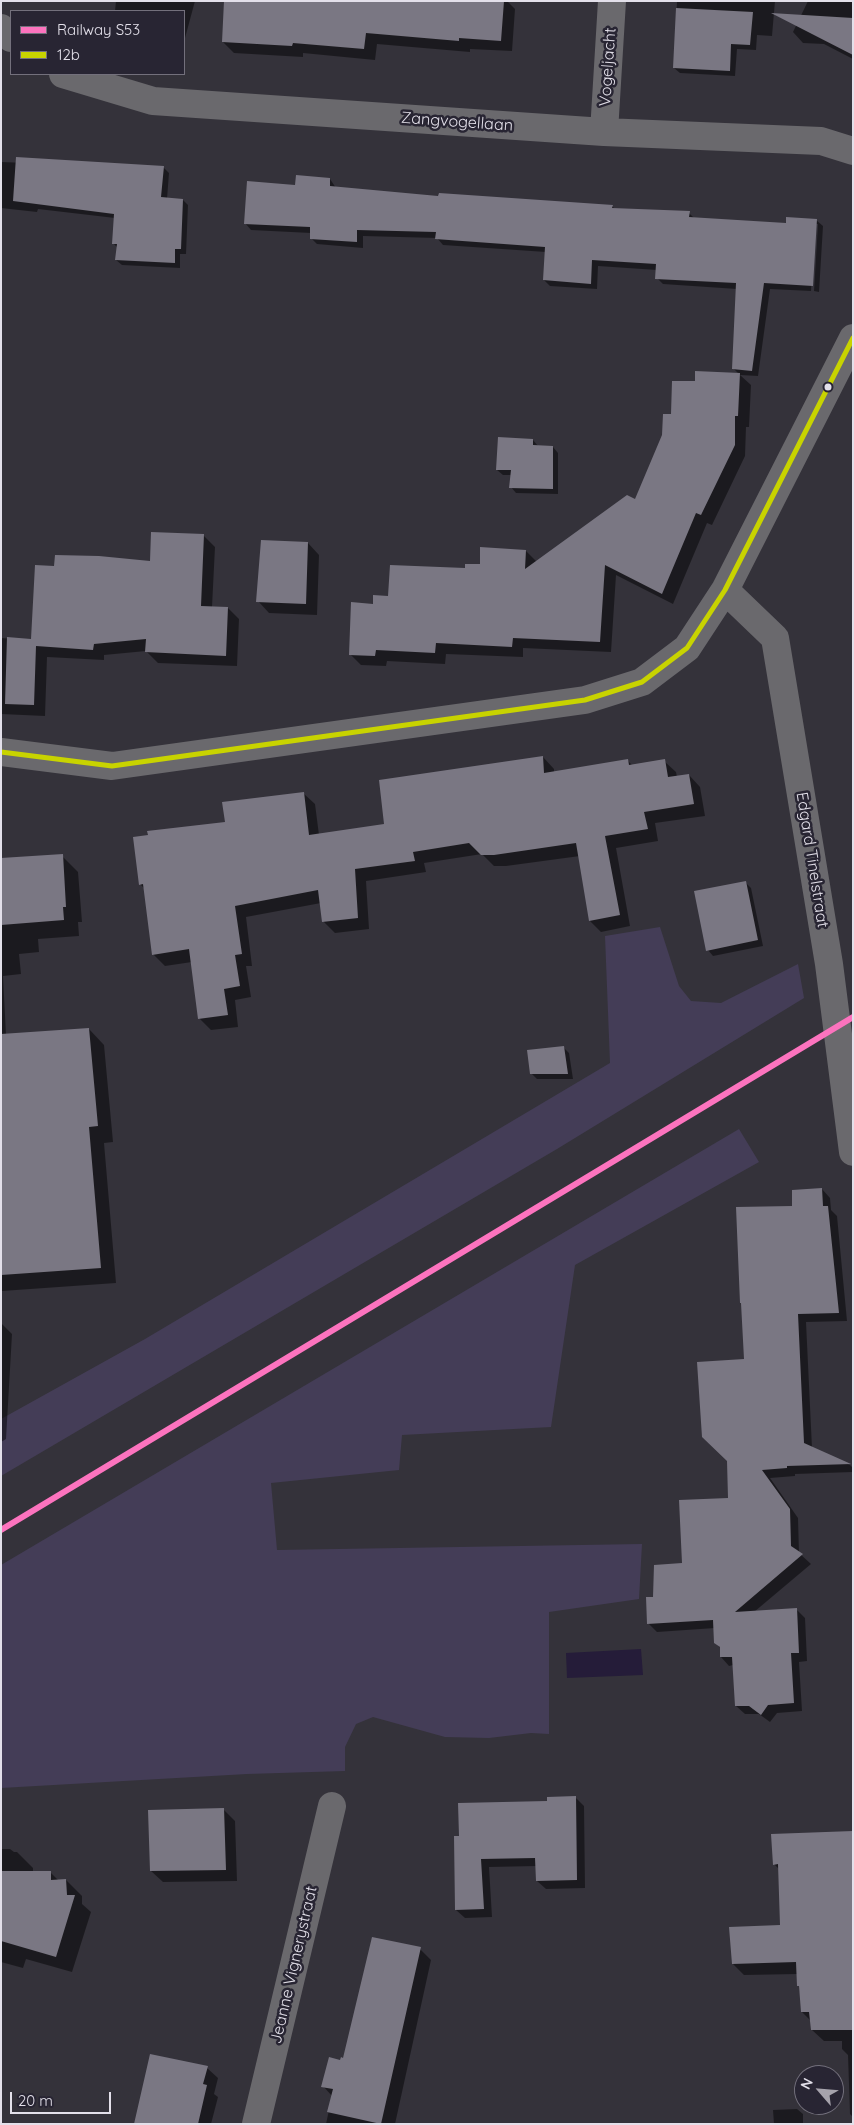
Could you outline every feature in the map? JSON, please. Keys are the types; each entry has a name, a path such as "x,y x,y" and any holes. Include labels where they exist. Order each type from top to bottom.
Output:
{"street":[{"name":"Vogeljacht","path":"604,132 612,1"},
{"path":"1,28 10,37"},
{"name":"Zangvogellaan","path":"67,75 153,101 604,132 821,141 853,151"},
{"path":"1,752 112,766 585,700 642,682 687,648 725,590 853,338"},
{"name":"Edgard Tinelstraat","path":"725,590 775,638 831,974 853,1152"},
{"name":"Jeanne Vignerystraat","path":"256,2124 332,1806"}],"shaded area":[{"path":"660,927 679,986 691,1001 721,1003 798,964 804,998 557,1149 1,1476 1,1419 145,1339 610,1063 605,936"},
{"path":"739,1129 759,1162 575,1265 551,1427 402,1435 399,1470 271,1483 277,1550 642,1544 639,1599 549,1612 549,1734 531,1733 489,1738 445,1737 373,1717 356,1724 345,1747 345,1771 247,1774 1,1788 1,1565"},
{"path":"641,1649 643,1675 567,1678 566,1653"}],"building":[{"path":"224,1 504,1 501,41 459,38 459,41 366,33 364,49 293,43 292,46 222,42"},
{"path":"676,8 753,12 750,45 731,44 730,71 673,68"},
{"path":"771,13 853,18 853,55"},
{"path":"16,157 164,166 161,197 183,199 181,249 175,249 175,263 115,260 117,244 112,244 114,214 13,201"},
{"path":"296,175 330,178 330,186 438,196 439,193 613,205 612,208 690,211 689,217 786,223 786,217 817,219 813,286 764,283 752,371 732,369 736,283 655,279 656,264 592,260 591,284 543,280 545,247 435,239 436,232 357,230 357,242 310,239 310,227 244,224 247,181 295,185"},
{"path":"695,371 740,373 738,416 735,416 735,445 701,515 696,513 662,594 605,565 600,642 513,638 512,647 436,643 435,653 376,650 375,656 349,655 351,602 373,604 373,595 388,596 390,565 465,568 465,564 480,564 480,547 526,550 525,569 627,495 635,499 662,435 663,414 671,414 672,381 695,381"},
{"path":"498,437 533,439 533,445 553,446 553,489 509,488 511,470 496,470"},
{"path":"151,532 204,534 201,606 228,607 226,656 145,652 146,639 94,644 93,650 36,646 34,705 5,704 7,637 31,639 35,565 54,566 55,555 99,556 150,561"},
{"path":"261,540 308,542 306,604 256,602"},
{"path":"543,756 544,773 628,759 629,765 665,759 668,777 689,774 694,804 644,812 648,829 605,836 620,915 589,921 576,843 494,855 481,855 469,843 413,852 415,861 355,869 358,918 322,922 318,890 235,906 242,954 235,955 240,986 224,989 228,1015 198,1019 189,949 152,955 143,884 139,885 133,837 148,835 147,831 225,822 222,802 304,792 309,835 384,824 379,780"},
{"path":"63,854 66,907 63,907 64,920 1,925 1,858"},
{"path":"746,881 758,940 706,951 694,891"},
{"path":"89,1028 98,1126 89,1127 101,1268 1,1275 1,1034"},
{"path":"564,1046 568,1074 530,1074 527,1050"},
{"path":"822,1188 823,1206 828,1206 839,1313 798,1314 804,1443 851,1464 787,1466 787,1468 762,1470 790,1509 791,1546 803,1554 735,1612 797,1608 799,1653 791,1653 794,1703 768,1705 761,1715 749,1706 735,1706 732,1657 720,1657 720,1647 714,1643 713,1620 647,1624 646,1597 653,1597 654,1565 682,1563 679,1500 728,1498 727,1461 702,1437 697,1362 744,1359 736,1207 792,1206 792,1190"},
{"path":"576,1796 577,1880 536,1881 535,1858 481,1859 484,1909 455,1910 454,1836 459,1836 458,1803 547,1801 547,1797"},
{"path":"224,1808 226,1870 150,1871 148,1810"},
{"path":"853,1831 853,2030 811,2030 809,2012 801,2012 796,1962 732,1964 729,1927 780,1925 778,1864 773,1865 771,1834"},
{"path":"1,1871 51,1871 51,1880 66,1879 67,1895 75,1895 56,1957 1,1941"},
{"path":"372,1937 421,1947 381,2124 327,2112 333,2089 321,2087 329,2057 340,2060 341,2057 343,2058"},
{"path":"150,2054 208,2066 203,2084 207,2085 198,2124 134,2124"}],"rail line":[{"name":"S53","path":"1,1530 853,1017"}],"transit line":[{"name":"12b","path":"1,752 112,766 585,700 642,682 687,648 725,590 853,338"}]}
